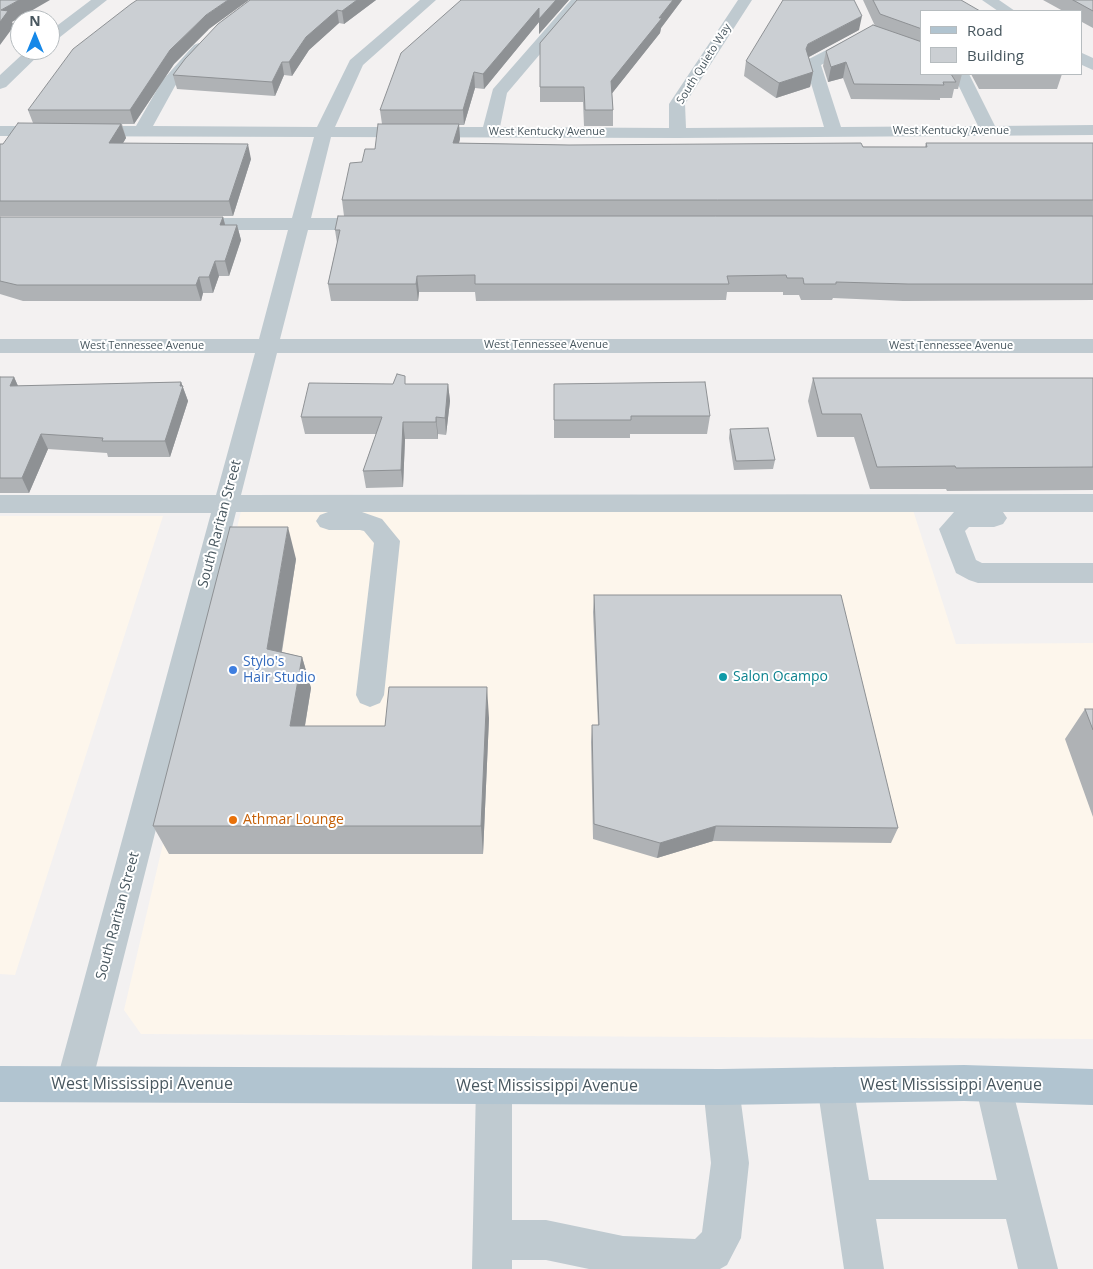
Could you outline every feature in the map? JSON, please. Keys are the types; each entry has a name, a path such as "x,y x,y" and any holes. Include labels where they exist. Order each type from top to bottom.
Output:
{"main road":[{"name":"West Mississippi Avenue","path":"0,1084 494,1087 993,1084 1093,1087"}],"street":[{"path":"60,30 100,0"},
{"name":"South Raritan Street","path":"74,1083 324,131 356,63 428,0"},
{"path":"491,132 499,92 579,0"},
{"name":"South Quieto Way","path":"678,133 677,104 745,0"},
{"path":"989,0 1006,10"},
{"path":"861,17 869,33 920,50"},
{"path":"834,132 813,63 869,33"},
{"path":"142,132 168,84 209,39"},
{"path":"0,84 25,60"},
{"path":"961,75 989,131"},
{"name":"West Kentucky Avenue","path":"0,131 678,133 1093,130"},
{"path":"170,224 389,224"},
{"name":"West Tennessee Avenue","path":"0,346 1093,346"},
{"path":"0,504 226,503 362,512 387,541 370,695"},
{"path":"257,521 362,512 1093,503"},
{"path":"1093,518 964,518 952,529 965,566 978,573 1093,573"},
{"path":"993,1084 1038,1269"},
{"path":"835,1085 864,1269"},
{"path":"494,1087 492,1254 546,1240 622,1263 697,1258 713,1251 721,1238 730,1163 721,1087"},
{"path":"853,1199 1021,1200"}],"shaded area":[{"path":"913,510 956,644 1093,643 1093,1039 141,1034 124,1010 241,511"},
{"path":"0,516 163,516 15,975 0,974"}],"building":[{"path":"0,0 19,0 1,10 8,11 0,22"},
{"path":"137,0 228,0 206,15 170,50 130,110 28,110 73,49"},
{"path":"250,0 357,0 342,11 337,10 306,37 289,62 282,62 272,82 173,75 185,59 218,24"},
{"path":"461,0 556,0 539,19 539,8 483,74 474,72 463,110 380,110 401,53"},
{"path":"577,0 673,0 659,18 662,18 611,81 613,110 585,110 584,87 540,87 540,43"},
{"path":"783,0 854,0 862,16 808,44 806,49 813,72 779,83 746,61"},
{"path":"873,0 961,0 978,10 920,10 920,28 880,14"},
{"path":"1073,0 1093,0 1093,11"},
{"path":"873,25 920,41 920,75 952,75 956,82 943,82 944,85 854,84 846,62 831,67 826,51"},
{"path":"18,123 121,124 109,143 248,144 229,201 0,201 0,144 3,144"},
{"path":"378,124 459,124 453,143 569,145 861,143 863,147 927,147 926,143 1093,143 1093,200 342,200 350,163 362,162 365,149 375,149"},
{"path":"338,216 1093,216 1093,284 836,282 836,284 804,284 803,278 787,278 786,275 727,276 729,284 475,284 475,275 417,276 416,284 328,284 340,230 335,230"},
{"path":"0,217 223,217 220,225 237,225 225,261 215,261 209,277 199,277 196,285 17,285 0,281"},
{"path":"397,374 405,376 405,384 448,384 445,418 436,417 436,422 403,422 401,470 363,471 382,417 301,417 309,383 393,384"},
{"path":"0,377 14,377 10,386 181,382 180,386 183,386 165,441 102,441 103,438 41,434 22,478 0,478"},
{"path":"813,378 1093,378 1093,467 877,467 861,414 822,414"},
{"path":"705,382 710,416 631,416 631,420 554,420 554,384"},
{"path":"768,428 775,460 736,461 730,429"},
{"path":"230,527 288,527 267,649 302,657 290,726 385,726 389,687 487,687 481,826 153,826"},
{"name":"Salon Ocampo","path":"594,595 841,595 898,828 716,826 660,843 594,824 592,725 599,725"},
{"path":"1085,709 1093,709 1093,730"}],"place":[{"name":"Stylo's Hair Studio","path":"233,670"},
{"name":"Salon Ocampo","path":"723,677"},
{"name":"Athmar Lounge","path":"233,820"}]}
